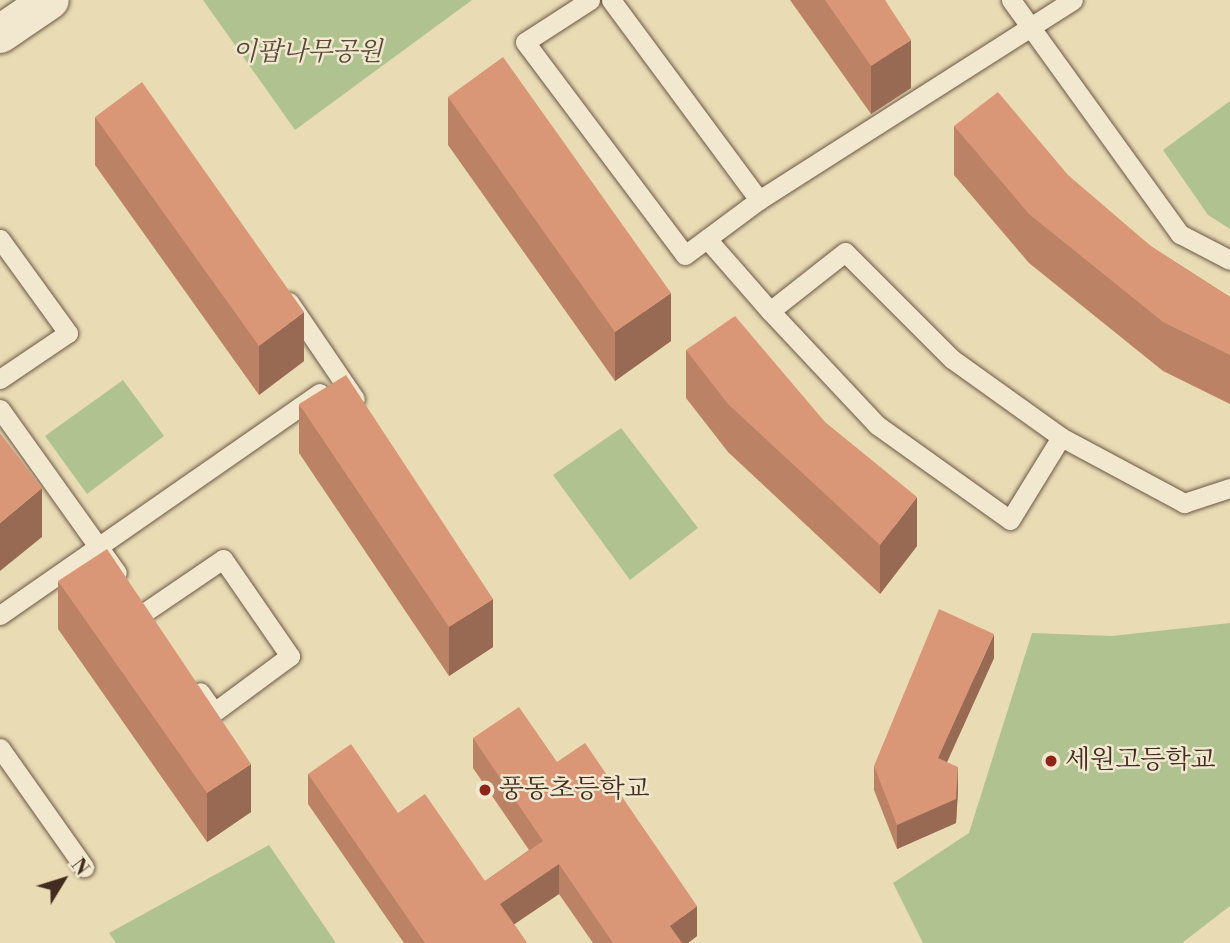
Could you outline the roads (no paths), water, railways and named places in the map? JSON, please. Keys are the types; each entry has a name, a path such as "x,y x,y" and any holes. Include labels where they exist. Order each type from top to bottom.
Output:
{"street":[{"path":"0,34 50,0"}],"lane":[{"path":"590,0 525,42 685,255 759,200 1073,0"},
{"path":"611,0 759,200"},
{"path":"1012,0 1180,233 1230,260"},
{"path":"0,239 68,333 0,379"},
{"path":"707,239 877,425 1010,520 1061,437"},
{"path":"770,311 845,252 952,359 1061,437 1184,503 1230,488"},
{"path":"279,288 365,413"},
{"path":"0,615 341,378"},
{"path":"0,408 160,634"},
{"path":"145,612 223,559 290,656 214,712 191,679"},
{"path":"0,748 85,867"}],"place":[{"name":"세원고등학교","path":"1051,761"},
{"name":"풍동초등학교","path":"485,790"}],"park label":[{"name":"이팝나무공원","path":"307,53"}]}
